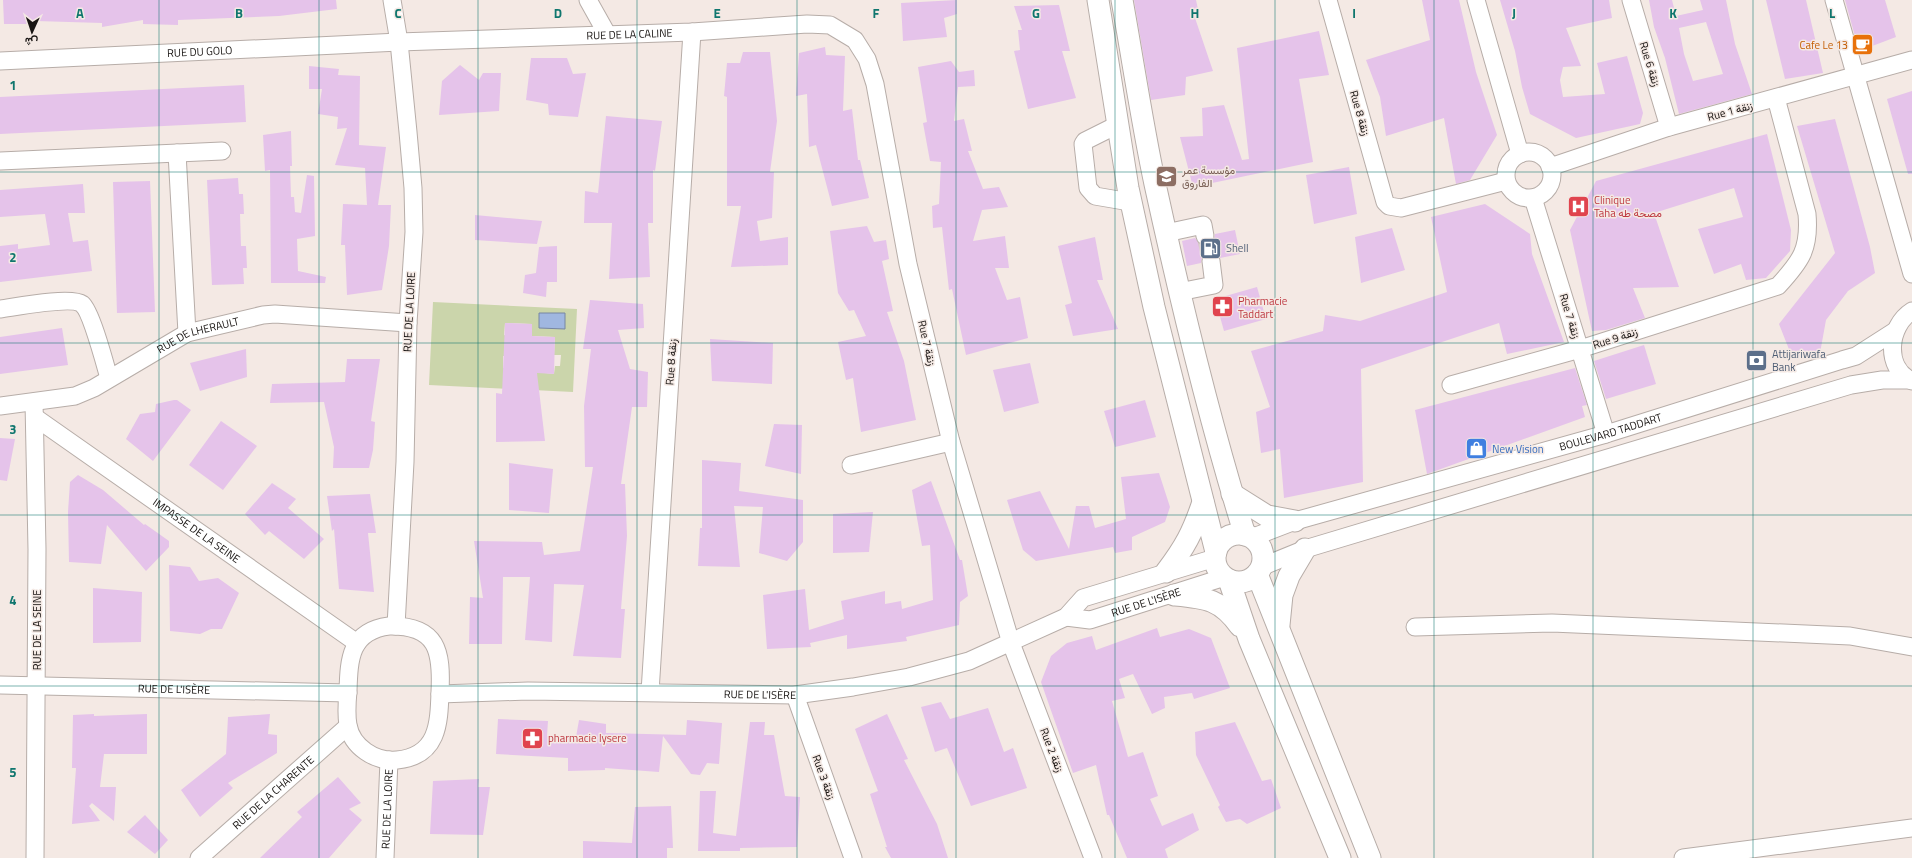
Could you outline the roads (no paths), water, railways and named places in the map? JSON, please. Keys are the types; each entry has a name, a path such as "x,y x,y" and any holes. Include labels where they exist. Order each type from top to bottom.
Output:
{"main road":[{"path":"1098,0 1130,202 1154,307 1216,555 1218,570 1227,579 1249,639 1340,858"},
{"path":"1122,0 1155,183 1179,292 1209,413 1232,494 1248,537"},
{"path":"1232,494 1267,516 1295,521"},
{"path":"1166,572 1183,550 1194,529 1203,502"},
{"path":"1216,555 1220,544 1227,538 1236,535 1248,537 1258,543 1261,549 1263,558 1259,570 1252,578 1243,582 1227,579"},
{"path":"1279,628 1284,589 1289,576 1305,549"},
{"path":"1259,570 1279,628 1370,858"},
{"path":"1174,595 1197,597 1223,606 1231,613 1249,639"}],"street":[{"name":"RUE DE LA LOIRE","path":"392,0 399,42 414,188 414,232 408,323 405,462 396,626"},
{"path":"588,0 607,34"},
{"name":"Rue 8 زنقة","path":"1328,0 1385,202 1394,208 1407,207 1506,181"},
{"path":"1476,0 1520,154"},
{"name":"Rue 6 زنقة","path":"1631,0 1669,127"},
{"path":"1834,0 1912,274"},
{"name":"RUE DE LA CALINE","path":"399,42 692,32 807,24 830,25 855,40"},
{"name":"Rue 8 زنقة","path":"650,692 692,32"},
{"name":"Rue 7 زنقة","path":"855,40 867,59 875,84 908,264 951,442 1011,643"},
{"name":"RUE DU GOLO","path":"0,61 399,42"},
{"name":"Rue 1 زنقة","path":"1550,167 1669,127 1912,60"},
{"name":"Rue 9 زنقة","path":"1451,385 1580,349 1778,286 1796,266 1804,250 1809,233 1807,214 1776,98"},
{"path":"1117,125 1085,141 1083,144 1088,188 1095,196 1130,202"},
{"path":"0,161 222,150"},
{"path":"177,153 187,332"},
{"path":"1520,154 1537,154 1547,161 1550,167 1552,173 1549,186 1545,192 1533,198 1528,199 1516,195 1506,181 1508,165 1520,154"},
{"name":"Rue 7 زنقة","path":"1533,198 1606,434"},
{"path":"1166,233 1203,225 1205,236"},
{"path":"1179,292 1214,285 1211,261"},
{"path":"0,309 70,300 82,304 88,314 109,378"},
{"path":"1911,380 1900,370 1894,358 1892,344 1895,331 1901,320 1912,311"},
{"name":"RUE DE LHERAULT","path":"0,406 35,410 94,388 187,332 275,314 408,323"},
{"name":"BOULEVARD TADDART","path":"1248,537 1295,521 1606,434 1856,356 1895,331"},
{"path":"1259,570 1305,549 1851,385 1874,381 1911,380"},
{"name":"IMPASSE DE LA SEINE","path":"35,410 357,643"},
{"name":"RUE DE LA SEINE","path":"35,410 37,685 35,858"},
{"path":"851,466 951,442"},
{"name":"RUE DE L'ISÈRE","path":"440,694 528,691 795,695 853,687 908,677 969,661 1066,617 1083,598 1216,555"},
{"name":"RUE DE L'ISÈRE","path":"1066,617 1090,620 1227,579"},
{"path":"1415,627 1474,624 1560,624 1850,636 1912,647"},
{"path":"396,626 409,627 422,632 434,644 440,657 439,722 430,743 423,750 412,756 389,760 369,754 352,737 348,726 349,660 357,643 371,631 383,627 396,626"},
{"name":"Rue 2 زنقة","path":"1011,643 1093,858"},
{"name":"RUE DE L'ISÈRE","path":"0,685 348,692"},
{"name":"Rue 3 زنقة","path":"795,695 853,858"},
{"name":"RUE DE LA CHARENTE","path":"199,858 348,726"},
{"name":"RUE DE LA LOIRE","path":"385,858 389,760"},
{"path":"1683,858 1912,828"}],"water":[{"path":"539,313 565,313 565,329 539,328"}],"tunnel":[{"path":"1205,236 1211,261"}],"place":[{"name":"Cafe Le 13","path":"1863,45"},
{"name":"مؤسسة عمر الفاروق","path":"1166,176"},
{"name":"Clinique Taha مصحة طه","path":"1579,206"},
{"name":"Shell","path":"1211,248"},
{"name":"Pharmacie Taddart","path":"1222,307"},
{"name":"Attijariwafa Bank","path":"1757,360"},
{"name":"New Vision","path":"1476,449"},
{"name":"pharmacie lysere","path":"533,738"}]}
